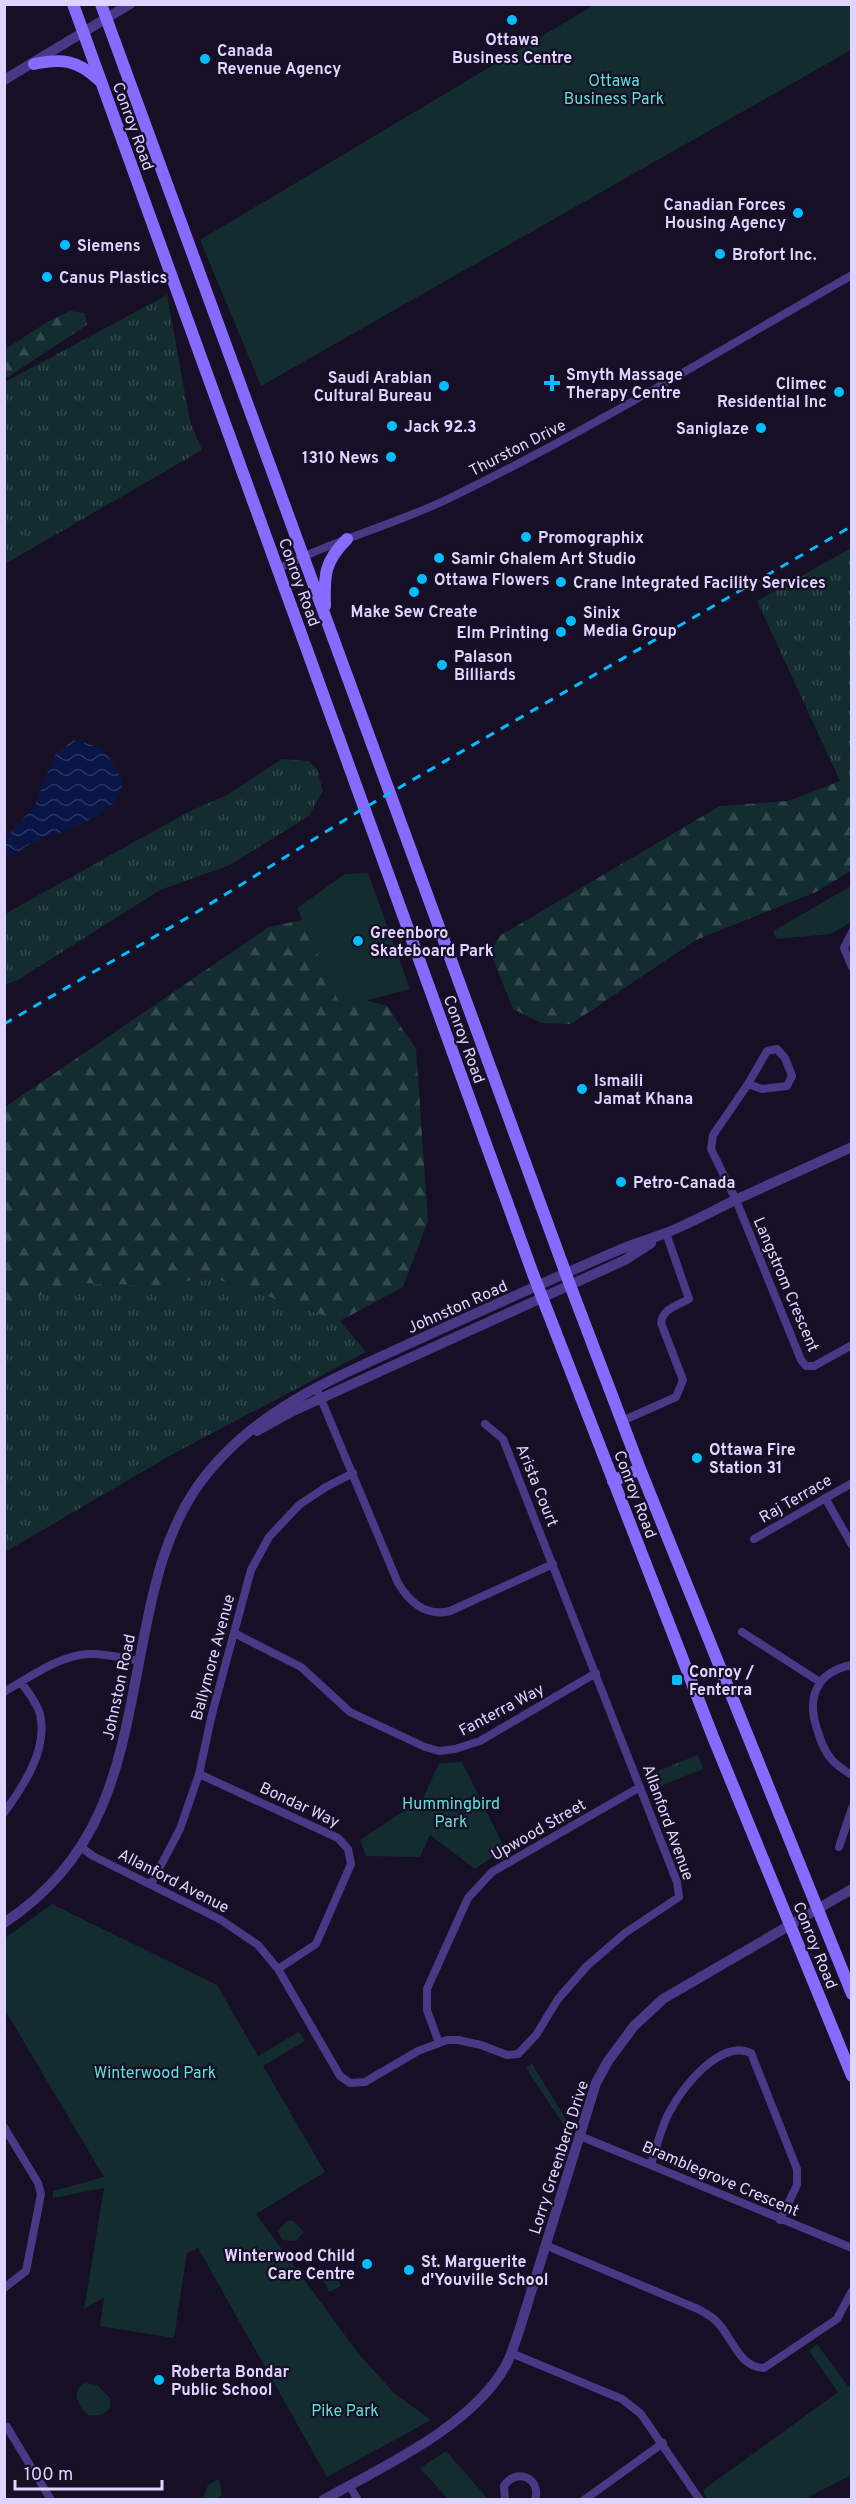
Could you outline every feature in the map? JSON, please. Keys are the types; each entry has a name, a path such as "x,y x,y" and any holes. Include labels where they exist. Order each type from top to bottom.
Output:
{"main road":[{"name":"Conroy Road","path":"73,4 540,1292 713,1737 852,2076"},
{"name":"Conroy Road","path":"101,4 568,1280 640,1469 852,1994"},
{"path":"34,64 50,60 76,64 101,82"},
{"path":"326,619 327,566 333,552 347,539"},
{"path":"613,1481 640,1469"}],"street":[{"path":"4,80 130,4"},
{"name":"Thurston Drive","path":"278,569 303,556 448,499 560,443 852,275"},
{"path":"852,932 844,948 852,967"},
{"path":"736,1200 711,1149 713,1135 767,1052 777,1049 785,1058 792,1076 787,1086 762,1089 748,1084"},
{"name":"Johnston Road","path":"4,1923 43,1894 62,1874 82,1848 98,1820 110,1788 160,1562 200,1484 239,1442 273,1412 316,1387 568,1280 625,1260 666,1233 736,1200 850,1152"},
{"name":"Langstrom Crescent","path":"736,1200 801,1360 806,1366 814,1366 852,1345"},
{"path":"622,1421 676,1397 683,1380 662,1323 662,1316 689,1299 666,1233"},
{"name":"Johnston Road","path":"239,1442 278,1419 540,1292"},
{"path":"316,1387 398,1583 405,1595 426,1611 437,1614 450,1611 553,1564"},
{"name":"Arista Court","path":"485,1424 503,1440 553,1564"},
{"name":"Ballymore Avenue","path":"151,1884 180,1829 199,1774 251,1570 270,1537 299,1505 353,1473"},
{"name":"Raj Terrace","path":"754,1539 852,1483"},
{"path":"825,1498 852,1545"},
{"name":"Allanford Avenue","path":"82,1848 239,1930 258,1945 278,1968 340,2076 350,2083 365,2082 418,2051 439,2043 458,2040 481,2045 507,2055 518,2054 536,2036 558,1999 587,1966 626,1933 679,1898 677,1882 553,1564"},
{"path":"742,1632 820,1682"},
{"name":"Fanterra Way","path":"234,1633 301,1667 350,1712 425,1747 439,1751 455,1749 480,1741 596,1673"},
{"path":"4,1692 54,1663 76,1656 97,1654 139,1661"},
{"path":"852,1665 837,1668 828,1673 820,1682 812,1704 815,1723 832,1760 852,1775"},
{"path":"4,1813 28,1776 40,1742 39,1713 21,1682"},
{"name":"Bondar Way","path":"199,1774 338,1838 348,1849 351,1864 316,1944 278,1968"},
{"name":"Upwood Street","path":"439,2043 427,2010 427,1989 461,1908 468,1898 492,1872 640,1787"},
{"path":"839,1847 852,1808"},
{"name":"Lorry Greenberg Drive","path":"323,2499 424,2442 460,2418 477,2403 505,2367 596,2083 608,2061 634,2025 663,1999 852,1889"},
{"path":"651,2164 670,2111 696,2073 729,2050 742,2049 751,2053 797,2169 797,2185 780,2220"},
{"path":"4,2127 38,2183 41,2194 27,2271 4,2288"},
{"name":"Bramblegrove Crescent","path":"580,2136 852,2248"},
{"path":"545,2245 698,2308 717,2322 745,2361 754,2368 764,2368 837,2319 852,2290"},
{"path":"511,2354 622,2399 641,2414 700,2499"},
{"path":"7,2427 51,2499"},
{"path":"584,2499 663,2443"},
{"path":"505,2499 504,2486 517,2475 529,2478 533,2482 537,2493 535,2499"},
{"path":"349,2485 358,2499"}],"green space":[{"name":"Ottawa Business Park","path":"594,5 851,5 851,50 261,386 200,240"},
{"path":"167,295 190,421 202,450 5,564 5,382"},
{"path":"70,311 85,313 87,325 5,379 5,349 45,323"},
{"path":"851,548 851,783 840,781 757,601"},
{"path":"282,759 309,761 317,769 323,791 309,816 230,865 160,890 18,980 5,985 5,914 188,812 227,795"},
{"path":"840,781 851,783 851,871 816,892 696,940 571,1024 541,1023 513,1009 490,951 501,935 720,806 788,801"},
{"path":"368,873 410,989 341,1007 297,908 345,874"},
{"path":"851,886 851,922 831,934 777,939 773,931"},
{"path":"315,917 338,993 387,1006 416,1049 428,1221 403,1287 340,1321 205,1275 174,1286 73,1283 5,1309 5,1107 269,927"},
{"path":"205,1275 340,1321 366,1352 171,1455 5,1552 5,1309 73,1283 174,1286"},
{"path":"698,1755 703,1769 655,1788 650,1774"},
{"name":"Hummingbird Park","path":"462,1762 505,1849 475,1869 430,1835 420,1857 366,1856 360,1840 410,1807 417,1811 439,1763"},
{"name":"Winterwood Park","path":"52,1904 217,1985 258,2056 299,2032 305,2041 263,2066 325,2172 256,2214 358,2353 394,2393 431,2420 327,2477 198,2248 187,2253 174,2338 100,2326 104,2298 84,2309 104,2188 53,2198 53,2191 104,2177 5,2010 5,1938"},
{"path":"532,2064 566,2119 564,2125 526,2068"},
{"path":"287,2221 294,2221 304,2232 296,2241 283,2240 277,2231"},
{"path":"331,2267 341,2286 329,2292 319,2273"},
{"path":"817,2344 848,2386 851,2384 851,2475 805,2499 706,2499 703,2490 838,2392 809,2351"},
{"path":"84,2383 97,2385 110,2398 111,2406 106,2412 101,2415 87,2415 77,2399 77,2391"},
{"path":"446,2451 488,2499 448,2499 420,2468"},
{"path":"219,2479 222,2495 216,2499 203,2499 208,2485"}],"water":[{"path":"73,740 99,748 108,756 122,781 121,793 113,803 88,821 5,856 5,838 34,807 55,755"}],"railway":[{"path":"4,1024 197,912 364,808 852,526"}],"place":[{"name":"Ottawa Business Centre","path":"512,20"},
{"name":"Canada Revenue Agency","path":"205,59"},
{"name":"Canadian Forces Housing Agency","path":"798,213"},
{"name":"Siemens","path":"65,245"},
{"name":"Brofort Inc.","path":"720,254"},
{"name":"Canus Plastics","path":"47,277"},
{"name":"Smyth Massage Therapy Centre","path":"552,383"},
{"name":"Saudi Arabian Cultural Bureau","path":"444,386"},
{"name":"Climec Residential Inc","path":"839,392"},
{"name":"Jack 92.3","path":"392,426"},
{"name":"Saniglaze","path":"761,428"},
{"name":"1310 News","path":"391,457"},
{"name":"Promographix","path":"526,537"},
{"name":"Samir Ghalem Art Studio","path":"439,558"},
{"name":"Ottawa Flowers","path":"422,579"},
{"name":"Crane Integrated Facility Services","path":"561,582"},
{"name":"Make Sew Create","path":"414,592"},
{"name":"Sinix Media Group","path":"571,621"},
{"name":"Elm Printing","path":"561,632"},
{"name":"Palason Billiards","path":"442,665"},
{"name":"Greenboro Skateboard Park","path":"358,941"},
{"name":"Ismaili Jamat Khana","path":"582,1089"},
{"name":"Petro-Canada","path":"621,1182"},
{"name":"Ottawa Fire Station 31","path":"697,1458"},
{"name":"Conroy / Fenterra","path":"677,1680"},
{"name":"Winterwood Child Care Centre","path":"367,2264"},
{"name":"St. Marguerite d'Youville School","path":"409,2270"},
{"name":"Roberta Bondar Public School","path":"159,2380"}],"park label":[{"name":"Pike Park","path":"345,2410"}]}
